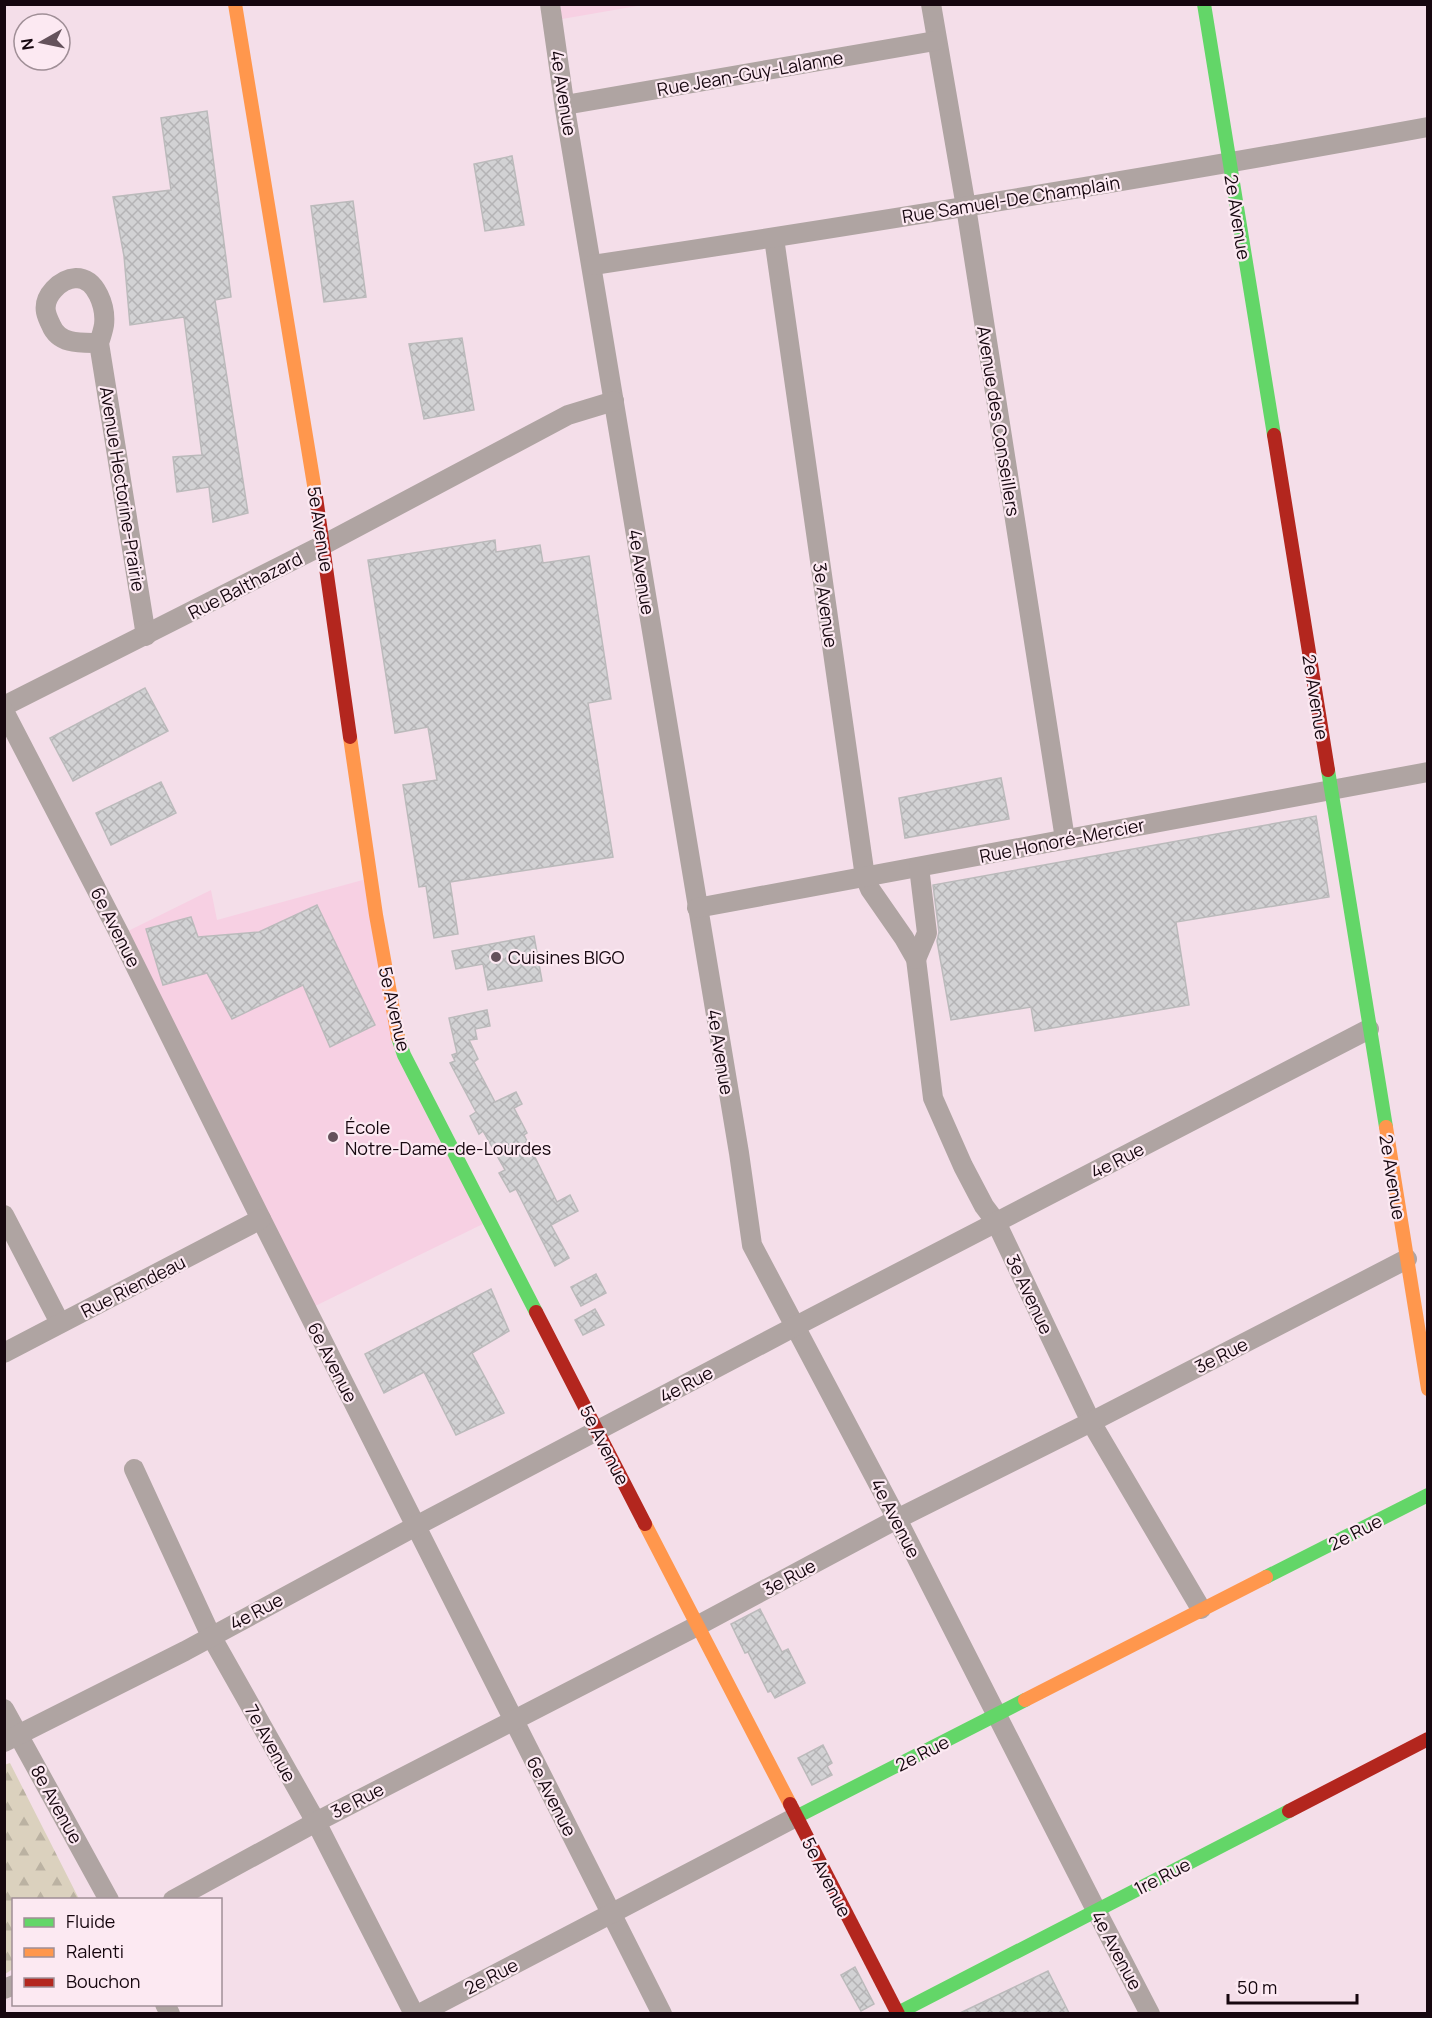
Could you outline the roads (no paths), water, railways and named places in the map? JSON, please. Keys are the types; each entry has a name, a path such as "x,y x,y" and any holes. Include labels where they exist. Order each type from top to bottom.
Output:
{"street":[{"name":"5e Avenue","path":"235,4 288,315 370,878 395,1025 404,1055 897,2013"},
{"name":"4e Avenue","path":"550,4 752,1245 897,1519 1150,2013"},
{"name":"Avenue des Conseillers","path":"931,4 935,41 966,207 1065,839"},
{"name":"2e Avenue","path":"1204,4 1428,1389"},
{"name":"Rue Jean-Guy-Lalanne","path":"565,105 935,41"},
{"name":"Rue Samuel-De Champlain","path":"592,265 966,207 1428,127"},
{"name":"3e Avenue","path":"774,238 865,876 870,889 916,959 933,1098 963,1166 984,1206 996,1222 1091,1422 1201,1609"},
{"name":"Avenue Hectorine-Prairie","path":"99,343 146,636"},
{"name":"Rue Balthazard","path":"4,706 323,545 568,415 614,401"},
{"name":"6e Avenue","path":"4,711 120,935 261,1220 662,2013"},
{"name":"Rue Honoré-Mercier","path":"697,908 1428,772"},
{"name":"3e Avenue","path":"916,959 927,933 919,867"},
{"name":"4e Rue","path":"11,1739 211,1636 794,1327 1369,1029"},
{"path":"4,1215 60,1323"},
{"name":"Rue Riendeau","path":"4,1353 261,1220"},
{"name":"3e Rue","path":"175,1898 316,1822 697,1626 897,1519 1407,1259"},
{"name":"7e Avenue","path":"134,1469 211,1636 316,1822 417,2013"},
{"name":"2e Rue","path":"417,2013 1201,1609 1428,1495"},
{"name":"8e Avenue","path":"4,1709 11,1739 109,1898"},
{"name":"1re Rue","path":"897,2013 1428,1739"}],"place":[{"name":"Cuisines BIGO","path":"496,957"},
{"name":"École Notre-Dame-de-Lourdes","path":"333,1137"}]}
